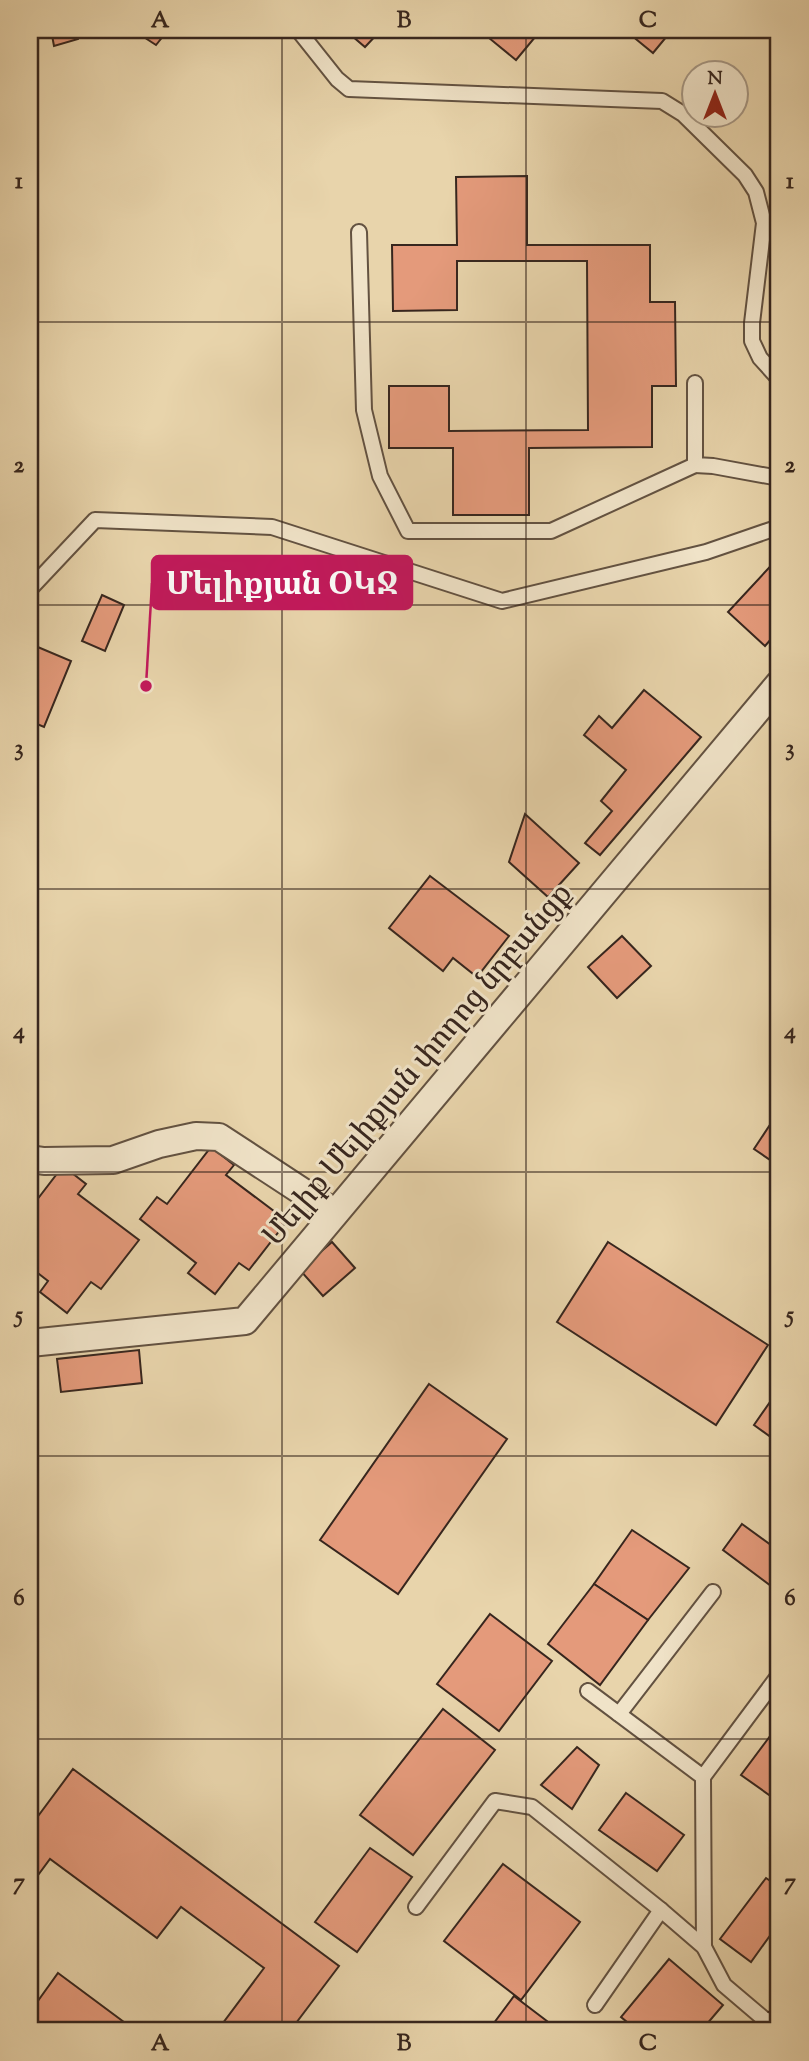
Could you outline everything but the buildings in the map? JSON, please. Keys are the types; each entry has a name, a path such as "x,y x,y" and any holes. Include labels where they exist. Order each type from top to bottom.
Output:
{"street":[{"name":"Մելիք Մելիքյան փողոց նրբանցք","path":"30,1343 245,1321 779,684"},
{"path":"30,1159 113,1160 159,1144 196,1136 219,1137 335,1213"}],"lane":[{"path":"298,30 337,79 349,89 662,102 683,114 745,175 756,192 765,223 752,341 760,358 779,379"},
{"path":"359,232 364,410 380,476 408,531 551,531 695,465 779,478"},
{"path":"695,383 695,465"},
{"path":"30,589 95,520 272,527 502,601 706,552 779,527"},
{"path":"619,1714 713,1592"},
{"path":"704,1947 703,1777 779,1675"},
{"path":"588,1691 703,1777"},
{"path":"416,1907 495,1801 532,1807 704,1947 724,1984 778,2030"},
{"path":"595,2005 661,1910"}],"place":[{"name":"Մելիքյան ՕԿՋ","path":"146,686"}]}
